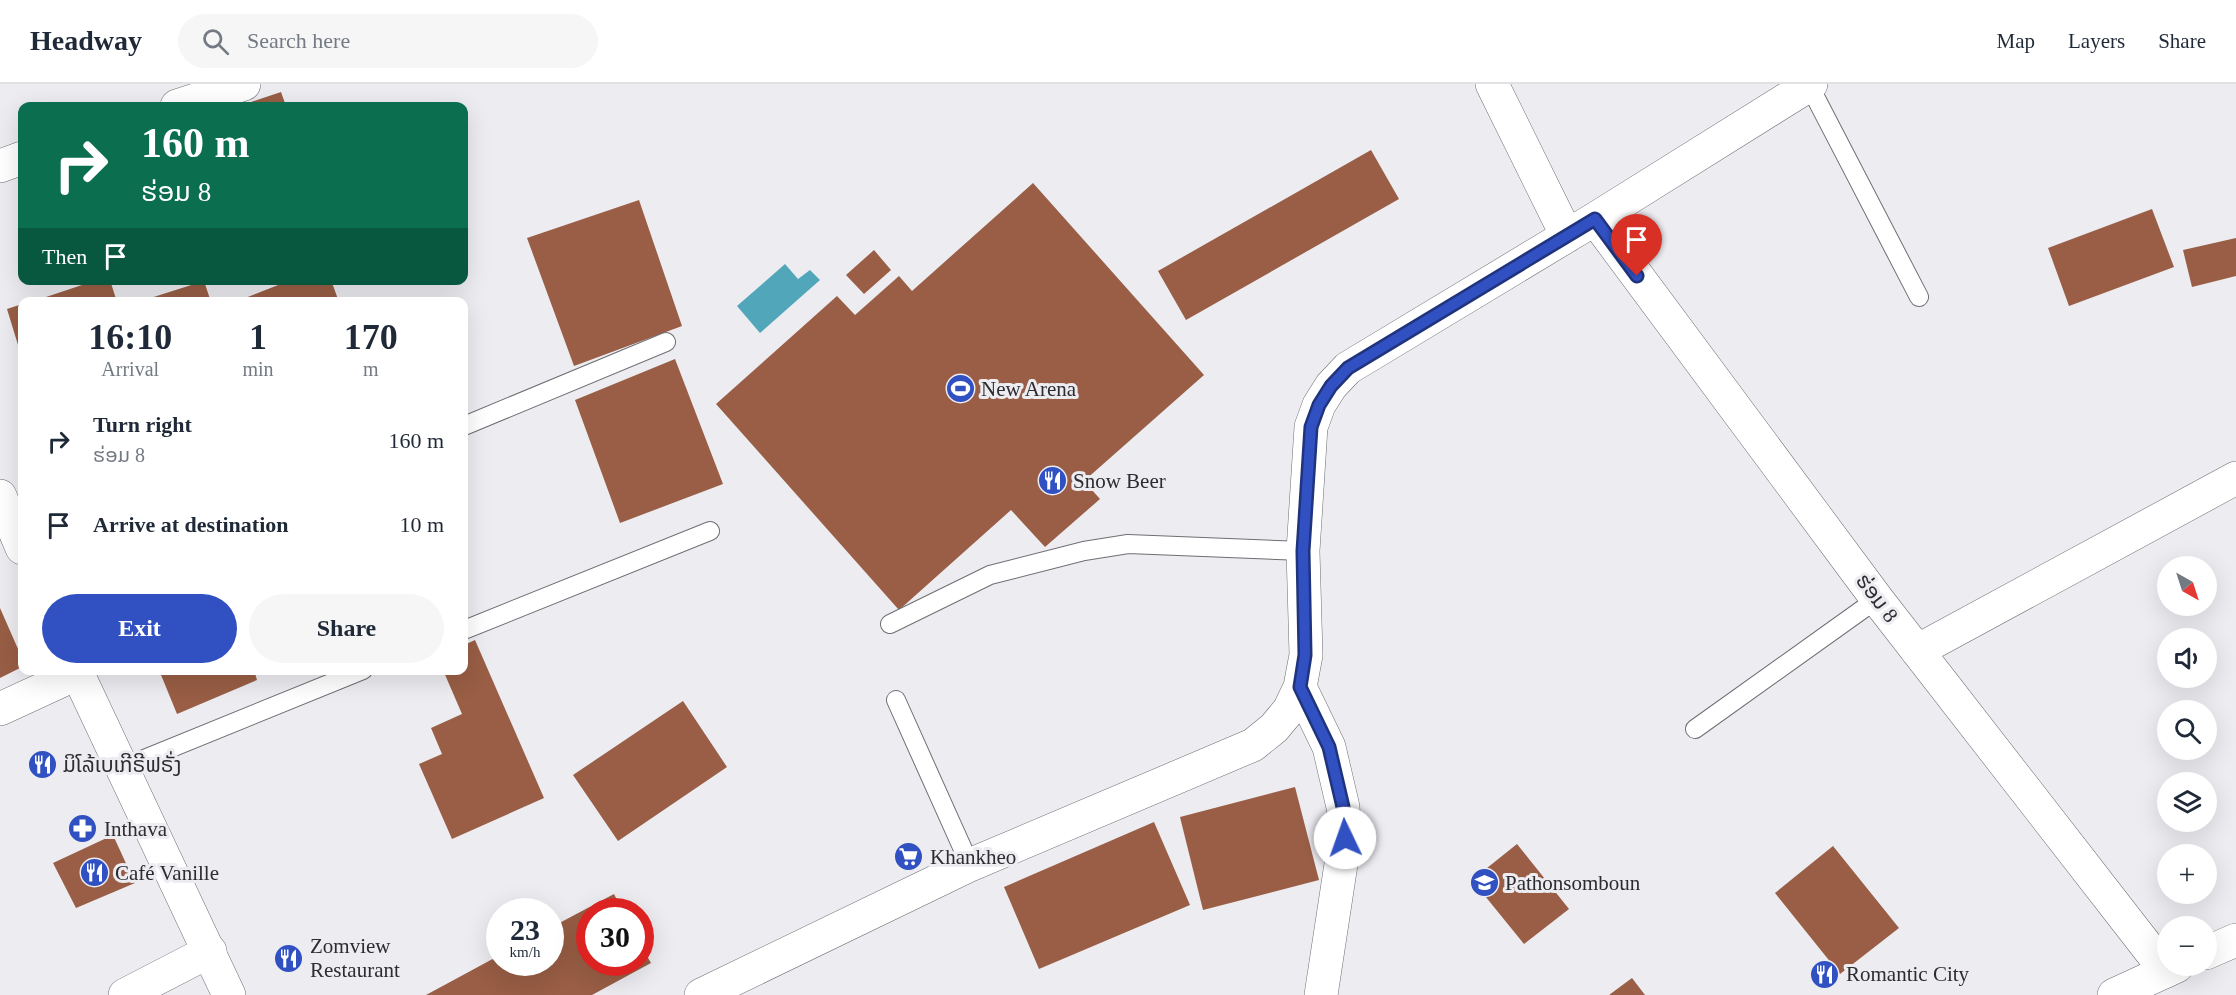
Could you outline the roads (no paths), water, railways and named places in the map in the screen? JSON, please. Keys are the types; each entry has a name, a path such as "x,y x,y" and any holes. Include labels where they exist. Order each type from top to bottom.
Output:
{"street":[{"path":"189,102 244,84"},
{"path":"1492,84 1567,236"},
{"path":"701,995 970,865 1253,745 1275,728 1289,710 1300,687 1305,655 1303,551 1311,427 1319,405 1331,386 1348,368 1595,219 1810,85"},
{"path":"0,166 18,159"},
{"name":"ຮ່ອມ 8","path":"1595,219 1877,599 2157,951"},
{"path":"1917,651 2236,478"},
{"path":"0,496 18,539"},
{"path":"0,709 71,675"},
{"path":"78,675 229,995"},
{"path":"1300,687 1329,747 1343,807 1345,838 1321,995"},
{"path":"2217,948 2236,940"},
{"path":"124,995 210,951"},
{"path":"2114,995 2157,975"}],"lane":[{"path":"1810,85 1919,297"},
{"path":"468,424 666,342"},
{"path":"468,628 710,531"},
{"path":"890,624 990,575 1084,551 1128,544 1303,551"},
{"path":"1695,729 1877,599"},
{"path":"122,768 351,675"},
{"path":"896,700 970,865"}],"water":[{"path":"785,264 798,279 810,270 820,280 760,333 737,306"}],"place":[{"name":"New Arena","path":"960,389"},
{"name":"Snow Beer","path":"1052,481"},
{"name":"ມິໂລ້ເບເກີຣີຟຣັ່ງ","path":"42,765"},
{"name":"Inthava","path":"83,829"},
{"name":"Khankheo","path":"909,857"},
{"name":"Café Vanille","path":"94,873"},
{"name":"Pathonsomboun","path":"1484,883"},
{"name":"Zomview Restaurant","path":"289,958"},
{"name":"Romantic City","path":"1825,974"}]}
